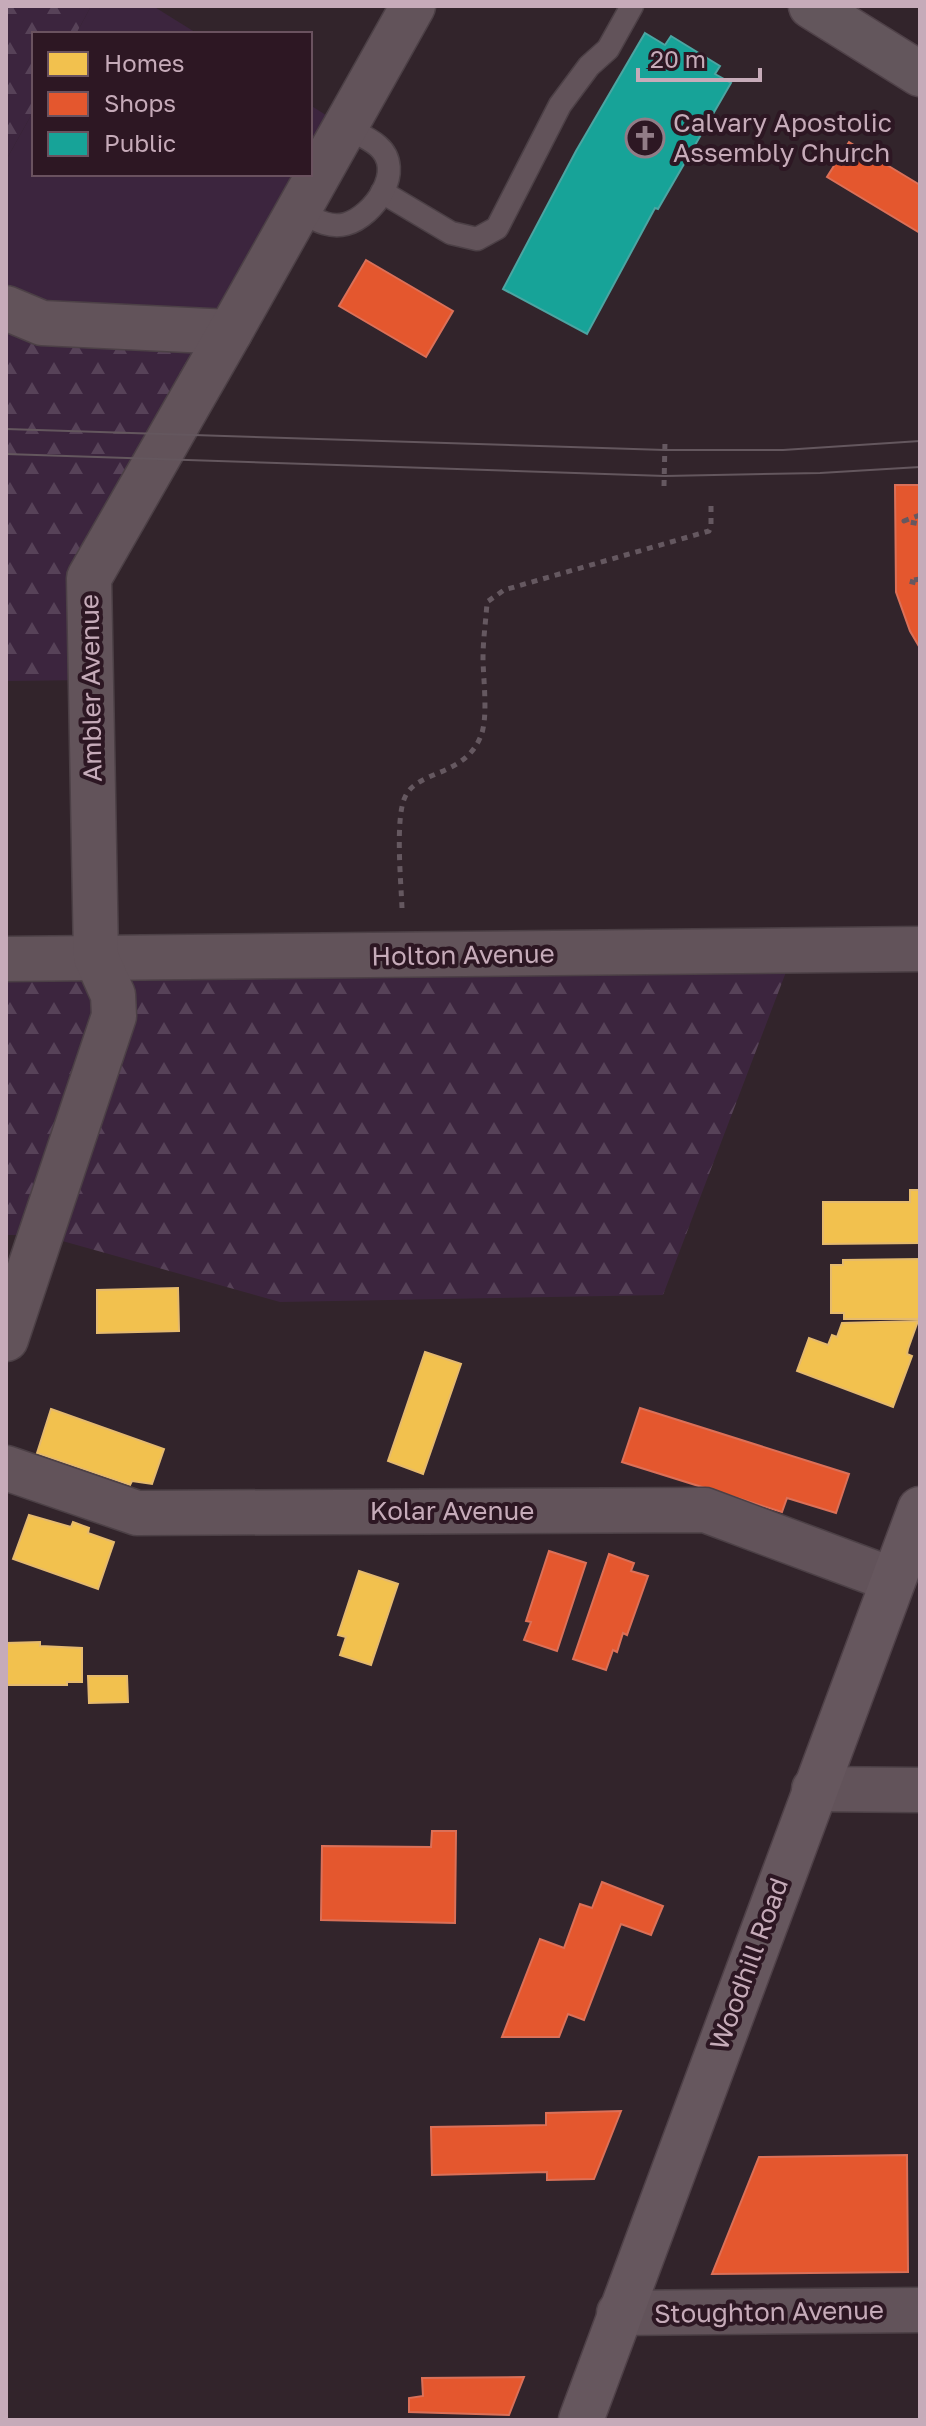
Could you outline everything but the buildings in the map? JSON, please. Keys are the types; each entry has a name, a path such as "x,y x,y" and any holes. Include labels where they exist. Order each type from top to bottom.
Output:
{"main road":[{"path":"811,6 920,74"},
{"name":"Woodhill Road","path":"581,2420 920,1509"}],"street":[{"name":"Ambler Avenue","path":"6,1339 114,1016 113,995 96,957 89,578 413,6"},
{"path":"6,308 42,323 230,332"},
{"name":"Holton Avenue","path":"6,959 920,949"},
{"name":"Kolar Avenue","path":"6,1468 137,1513 705,1510 893,1580"},
{"path":"814,1789 920,1790"},
{"name":"Stoughton Avenue","path":"619,2313 920,2310"}],"lane":[{"path":"382,192 451,233 477,239 497,228 560,105 589,66 608,49 632,6"},
{"path":"299,211 326,225 345,224 367,212 382,192 390,172 387,158 379,146 345,127"}],"path":[{"path":"664,486 665,441"},
{"path":"402,908 401,814 405,795 423,779 455,767 471,752 482,735 487,602 504,590 709,531 711,506"},
{"path":"920,515 904,521 920,524"}],"green space":[{"path":"6,6 91,6 77,32 32,32 32,114 6,160"},
{"path":"91,6 153,6 195,32 77,32"},
{"path":"312,106 345,127 230,332 6,308 6,160 32,114 32,176 312,176"},
{"path":"6,309 230,332 89,578 91,680 6,681"},
{"path":"794,951 663,1295 280,1302 41,1235 6,1235 6,959"}],"tram line":[{"path":"6,429 665,450 783,450 920,441"},
{"path":"6,454 665,476 820,473 920,467"}],"place":[{"name":"Calvary Apostolic Assembly Church","path":"645,138"}]}
